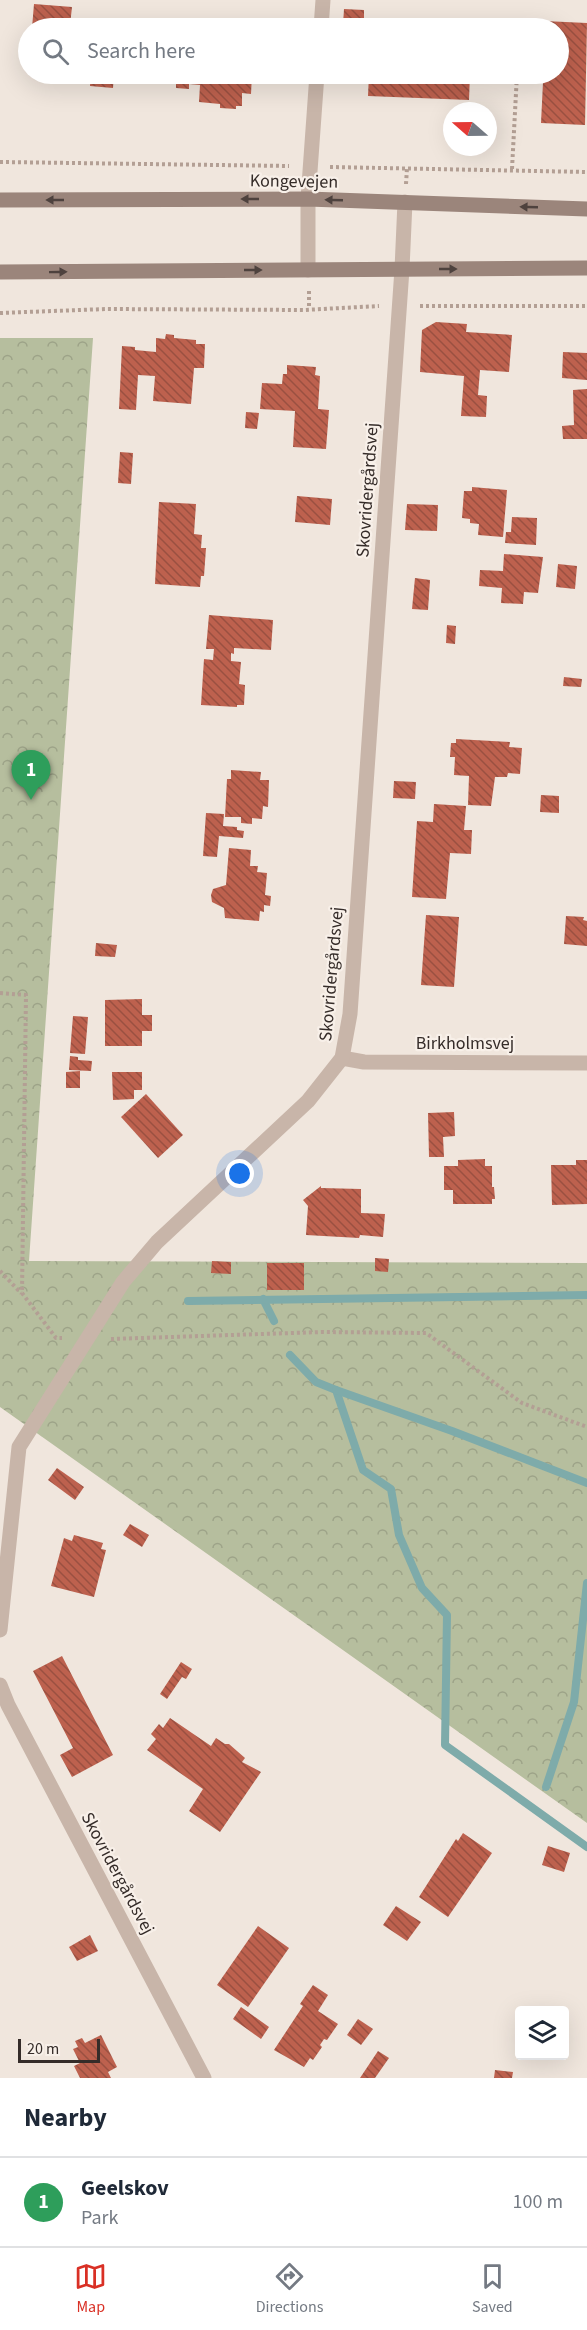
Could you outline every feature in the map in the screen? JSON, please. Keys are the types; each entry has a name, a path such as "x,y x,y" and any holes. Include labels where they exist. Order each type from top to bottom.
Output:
{"main road":[{"name":"Kongevejen","path":"0,200 308,199 587,209"},
{"path":"0,272 587,268"}],"street":[{"path":"322,18 323,0"},
{"path":"308,270 308,199 316,84"},
{"name":"Skovridergårdsvej","path":"0,1630 19,1447 123,1282 157,1242 308,1101 342,1058 350,1014 405,202"},
{"name":"Birkholmsvej","path":"342,1058 364,1062 587,1063"},
{"name":"Skovridergårdsvej","path":"0,1685 8,1705 204,2078"}],"path":[{"path":"512,169 516,84"},
{"path":"416,306 587,306"},
{"path":"0,313 106,309 304,310 367,307"},
{"path":"0,993 26,995 22,1293"},
{"path":"0,1271 22,1293 56,1338 86,1340 321,1332 426,1333 522,1403 587,1427"}],"green space":[{"path":"0,338 93,338 29,1261 587,1263 587,1823 0,1407"}],"building":[{"path":"34,4 72,7 71,18 33,18"},
{"path":"344,9 364,10 364,18 343,18"},
{"path":"569,22 587,23 585,125 541,123 543,84 569,84"},
{"path":"90,84 113,84 113,88 90,86"},
{"path":"176,84 189,84 189,89 176,88"},
{"path":"189,84 252,84 251,94 242,93 242,106 236,106 236,109 220,108 220,104 199,102 200,85"},
{"path":"369,84 470,84 469,100 368,96"},
{"path":"436,322 467,324 466,332 512,335 509,372 480,370 478,395 487,396 486,417 461,416 464,376 420,372 422,330"},
{"path":"166,334 174,335 174,338 196,340 196,344 205,344 204,368 194,368 191,404 153,401 155,376 138,375 136,410 119,409 122,346 156,352 156,338 165,339"},
{"path":"563,352 587,353 587,380 562,378"},
{"path":"287,365 316,367 315,375 320,376 318,409 329,410 326,449 293,447 295,411 260,409 262,383 282,384 283,374 287,374"},
{"path":"587,389 587,439 563,439 562,426 574,425 573,390"},
{"path":"246,412 259,413 257,429 245,428"},
{"path":"120,452 133,453 131,484 118,483"},
{"path":"472,487 507,490 503,537 478,535 479,524 470,523 470,519 462,518 464,491 472,491"},
{"path":"297,496 332,499 330,525 295,522"},
{"path":"159,502 196,504 194,534 202,535 201,548 206,548 204,576 201,576 200,587 155,584"},
{"path":"407,504 438,505 437,531 405,530"},
{"path":"512,517 537,518 536,545 505,543 506,532 511,532"},
{"path":"504,554 543,557 538,593 524,592 523,604 501,603 502,588 479,586 480,570 503,571"},
{"path":"558,564 577,566 575,589 556,587"},
{"path":"415,578 430,580 428,610 412,609"},
{"path":"209,615 273,620 271,650 234,648 234,654 231,653 231,661 241,662 239,684 245,685 244,705 237,705 237,707 201,705 204,659 213,660 214,649 206,649"},
{"path":"447,625 456,626 455,644 446,643"},
{"path":"564,677 582,679 581,687 563,686"},
{"path":"456,739 510,742 509,747 522,748 520,774 508,773 507,777 495,777 491,806 468,805 469,776 454,775 455,757 450,757 451,743 456,743"},
{"path":"231,770 261,772 260,780 269,780 268,807 263,806 262,819 252,818 252,824 241,823 241,817 225,817 227,779 231,779"},
{"path":"394,781 416,782 415,799 393,798"},
{"path":"541,795 559,796 559,813 540,812"},
{"path":"434,804 466,806 464,830 472,830 471,854 450,853 446,899 412,897 417,821 433,822"},
{"path":"206,813 224,814 223,826 237,827 237,830 244,831 243,838 219,836 217,857 203,856"},
{"path":"229,848 251,850 250,866 258,866 257,872 267,873 265,895 271,896 270,906 264,905 264,912 260,911 259,921 225,918 224,908 212,902 213,889 226,885"},
{"path":"426,915 459,917 454,987 421,985"},
{"path":"566,916 584,917 583,920 587,921 587,946 564,944"},
{"path":"96,943 117,945 115,957 95,956"},
{"path":"142,999 142,1015 152,1015 152,1031 142,1031 142,1046 105,1046 105,1000"},
{"path":"73,1016 88,1017 85,1054 70,1053"},
{"path":"70,1056 78,1057 78,1060 92,1061 91,1071 69,1070"},
{"path":"80,1071 80,1088 66,1088 66,1072"},
{"path":"112,1072 142,1072 142,1090 134,1090 134,1099 113,1100"},
{"path":"146,1094 183,1135 158,1158 121,1117"},
{"path":"454,1112 455,1136 443,1137 444,1157 429,1157 428,1113"},
{"path":"485,1159 485,1166 492,1166 492,1187 494,1187 495,1199 492,1199 492,1204 453,1204 453,1190 444,1190 444,1166 458,1166 458,1160"},
{"path":"576,1160 587,1160 587,1204 552,1205 551,1165 576,1165"},
{"path":"321,1186 321,1188 361,1189 361,1213 385,1214 383,1237 306,1235 308,1206 303,1200"},
{"path":"375,1258 389,1259 388,1272 375,1271"},
{"path":"212,1261 231,1262 231,1274 211,1273"},
{"path":"267,1263 304,1263 304,1290 267,1290"},
{"path":"57,1468 84,1487 75,1500 48,1480"},
{"path":"130,1524 149,1535 142,1547 123,1535"},
{"path":"74,1535 103,1543 101,1549 106,1550 94,1597 51,1586 64,1538 72,1541"},
{"path":"62,1656 113,1755 72,1777 60,1755 73,1748 33,1671"},
{"path":"181,1662 192,1669 186,1679 182,1677 167,1699 160,1694"},
{"path":"170,1718 211,1746 216,1738 229,1744 245,1758 242,1762 261,1772 220,1832 189,1811 203,1789 147,1750 156,1739 151,1734 159,1724 163,1728"},
{"path":"463,1833 492,1853 448,1917 419,1897 456,1839 458,1841"},
{"path":"548,1846 570,1853 564,1872 542,1865"},
{"path":"396,1906 421,1922 407,1941 383,1925"},
{"path":"258,1926 289,1948 248,2007 217,1985"},
{"path":"90,1935 98,1951 77,1961 69,1947"},
{"path":"313,1985 328,1995 318,2011 338,2024 327,2040 324,2039 320,2045 322,2047 313,2060 310,2058 304,2067 274,2050 303,2006 300,2004"},
{"path":"241,2007 269,2027 261,2039 233,2019"},
{"path":"358,2019 373,2029 361,2045 347,2035"},
{"path":"101,2035 117,2067 108,2072 111,2078 80,2078 74,2066 80,2063 73,2049 78,2047 75,2041 82,2038 85,2043"},
{"path":"378,2051 389,2058 375,2078 360,2078"},
{"path":"495,2070 513,2072 512,2078 494,2078"}],"waterway":[{"path":"188,1301 587,1295"},
{"path":"263,1299 274,1321"},
{"path":"290,1355 316,1382 336,1390 363,1470 391,1489 399,1535 422,1588 447,1615 445,1745 587,1847"},
{"path":"336,1390 452,1431 587,1483"},
{"path":"546,1787 574,1702 587,1583"}],"place":[{"name":"Geelskov","path":"31,800"}]}
